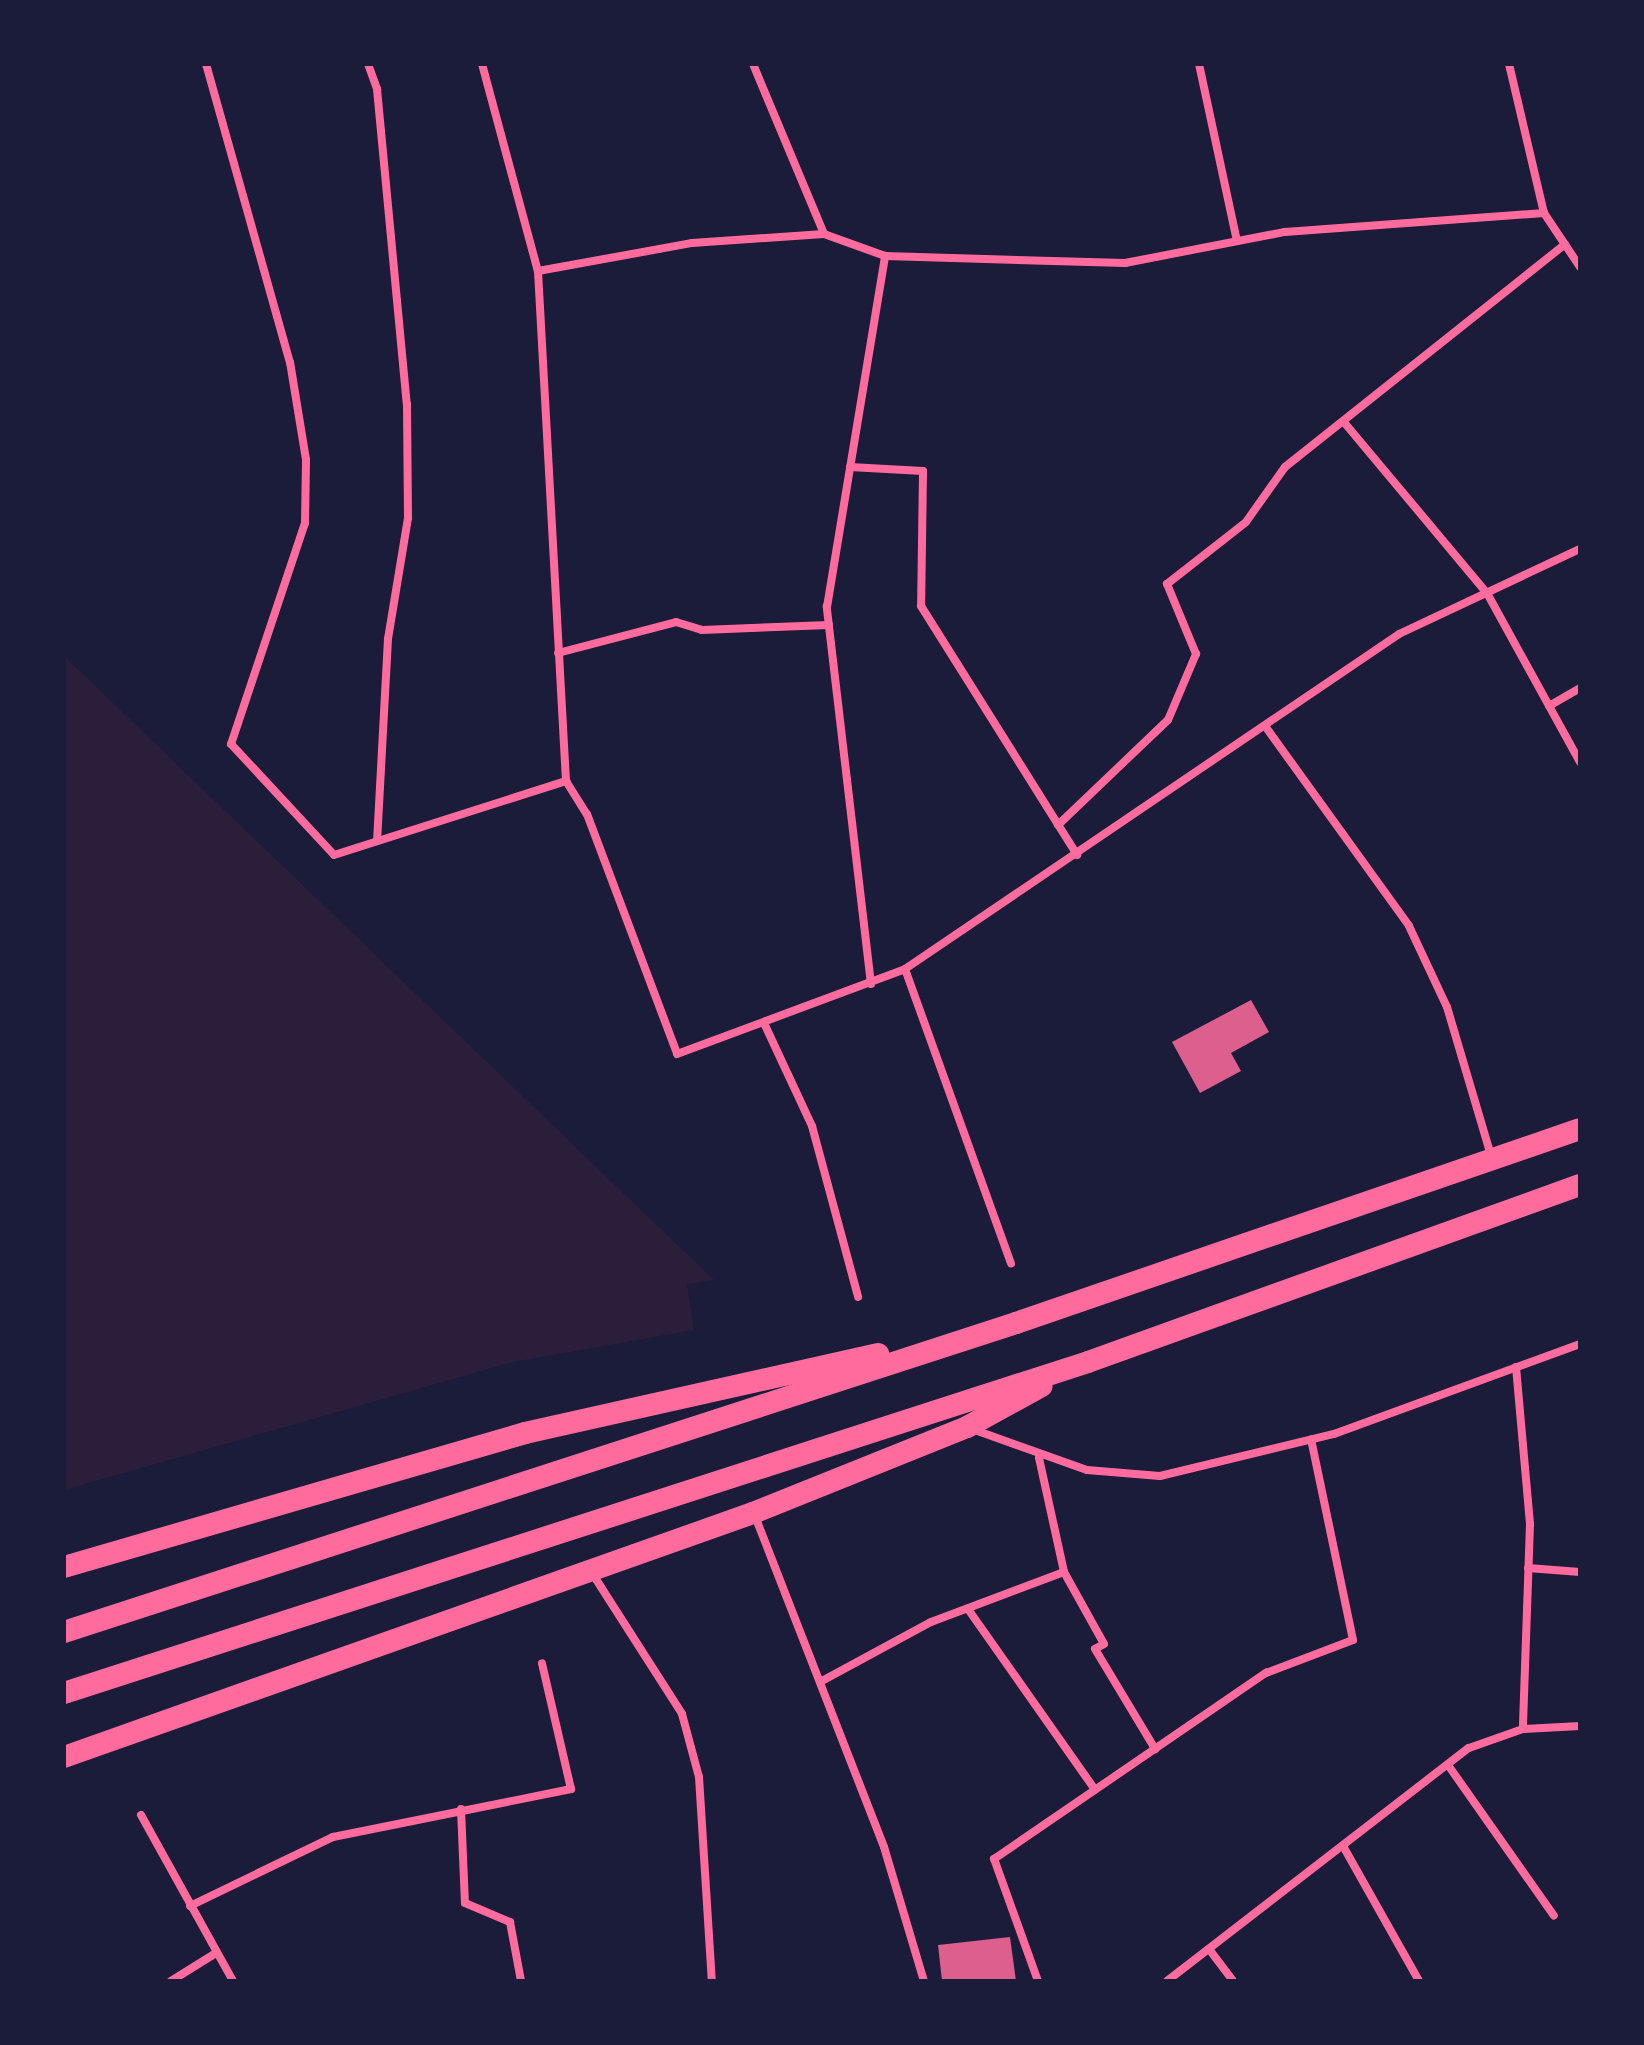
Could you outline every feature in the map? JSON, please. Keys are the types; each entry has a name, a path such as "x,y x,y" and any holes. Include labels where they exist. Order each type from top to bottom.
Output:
{"highway":[{"path":"64,1632 1016,1323 1580,1129"},
{"path":"64,1693 1088,1362 1580,1185"},
{"path":"64,1567 525,1433 1016,1323"},
{"path":"64,1757 753,1513 967,1427 1088,1362"}],"street":[{"path":"206,64 290,362 306,460 305,523 231,744 334,855 566,781"},
{"path":"368,64 377,89 408,433 408,518 388,639 377,841"},
{"path":"482,64 538,271 566,781 587,814 677,1054 905,969 1399,634 1580,549"},
{"path":"753,64 824,234"},
{"path":"1199,64 1237,241"},
{"path":"1509,64 1544,213 1580,267"},
{"path":"538,271 692,243 824,234 885,256 1125,263 1237,241 1544,213"},
{"path":"1058,825 1168,720 1196,654 1167,584 1246,522 1285,467 1565,244"},
{"path":"871,984 829,625 850,467 885,256"},
{"path":"1343,421 1487,593 1580,762"},
{"path":"850,467 923,471 921,606 1077,855"},
{"path":"558,653 676,622 702,630 829,625"},
{"path":"1549,706 1580,688"},
{"path":"1265,726 1409,926 1447,1007 1493,1161"},
{"path":"905,969 1011,1263"},
{"path":"764,1023 812,1126 858,1297"},
{"path":"967,1427 1039,1458 1160,1476 1311,1439 1580,1344"},
{"path":"1516,1367 1528,1568 1523,1729"},
{"path":"1038,1981 994,1859 1266,1673 1353,1640 1311,1439"},
{"path":"1039,1458 1064,1572 1104,1644 1095,1649 1155,1749"},
{"path":"753,1513 884,1847 924,1981"},
{"path":"1528,1568 1580,1572"},
{"path":"591,1572 682,1714 699,1777 712,1981"},
{"path":"820,1682 968,1609 1064,1572"},
{"path":"968,1609 1095,1790"},
{"path":"190,1906 333,1837 571,1789 542,1663"},
{"path":"1167,1981 1469,1748 1523,1729 1580,1726"},
{"path":"1448,1765 1554,1916"},
{"path":"461,1809 465,1903 510,1922 521,1981"},
{"path":"141,1815 233,1981"},
{"path":"1343,1846 1419,1981"},
{"path":"1209,1949 1233,1981"},
{"path":"171,1981 216,1953"}],"shaded area":[{"path":"64,656 714,1280 687,1284 694,1330 513,1362 64,1490"}],"building":[{"path":"1251,1000 1269,1032 1231,1053 1241,1071 1200,1093 1172,1042"},
{"path":"1010,1937 1016,1981 942,1981 938,1945"}]}
